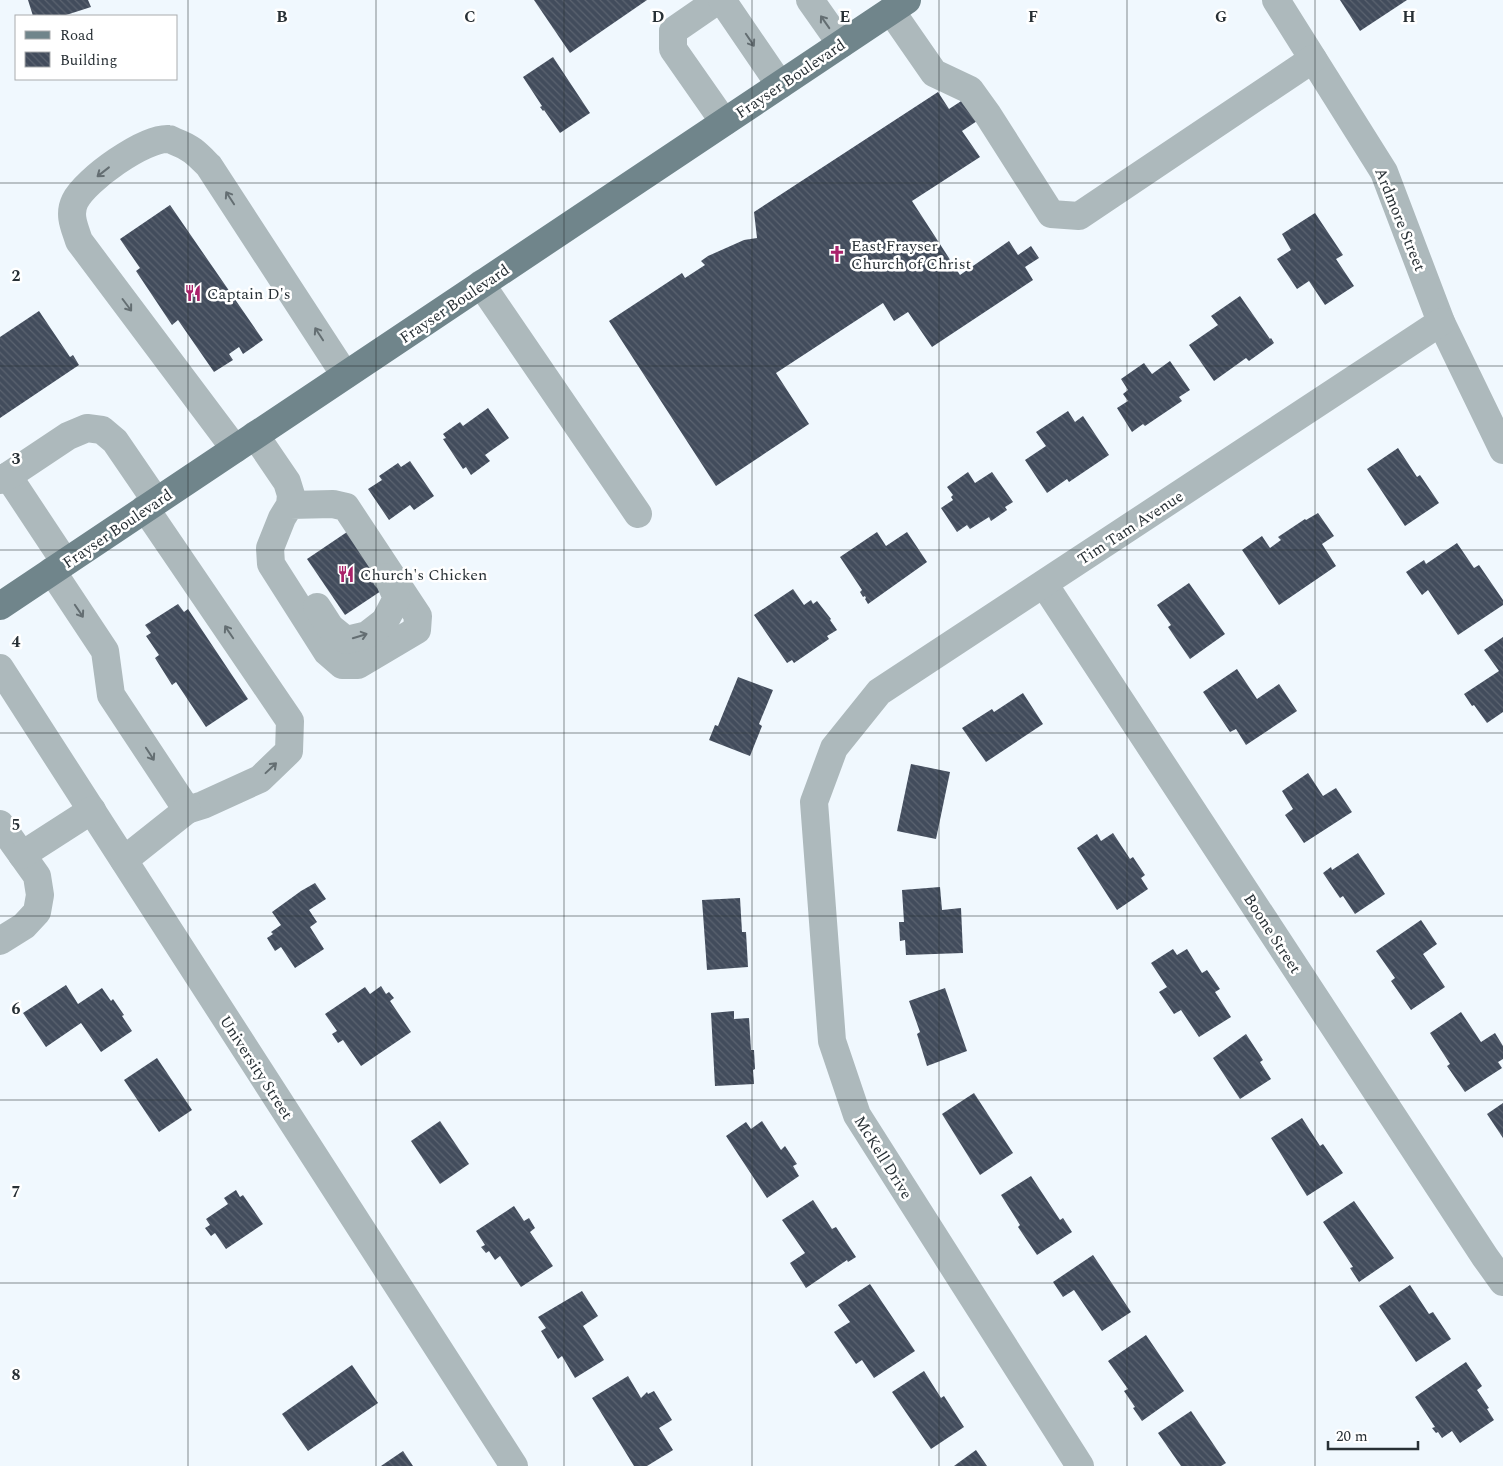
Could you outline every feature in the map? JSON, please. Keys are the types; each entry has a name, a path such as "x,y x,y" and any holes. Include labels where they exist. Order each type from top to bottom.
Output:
{"main road":[{"name":"Frayser Boulevard","path":"0,606 899,5"}],"street":[{"path":"718,0 673,31 673,49 724,122"},
{"path":"722,0 780,85"},
{"path":"810,0 841,44"},
{"name":"Ardmore Street","path":"1276,0 1384,172 1442,322 1503,450"},
{"path":"899,5 934,73 970,90 1051,214 1079,216 1313,59"},
{"path":"290,505 333,504 346,507 418,616 417,630 358,664 342,664 328,652 271,564 270,548 282,518 290,505 291,495 286,482 245,442 79,241 72,218 75,201 87,184 124,156 150,143 169,139 189,147 210,166 346,375"},
{"path":"481,284 638,514"},
{"name":"Tim Tam Avenue","path":"834,748 879,692 1442,322"},
{"path":"124,860 186,810 203,805 260,779 289,751 290,721 151,505 115,441 102,430 86,428 68,436 4,478 59,566 105,651 111,695 186,810"},
{"name":"Boone Street","path":"1044,584 1468,1232 1503,1282"},
{"name":"University Street","path":"0,668 514,1466"},
{"name":"McKell Drive","path":"834,748 814,802 832,1041 857,1115 1080,1466"},
{"path":"22,855 92,810"},
{"path":"0,824 37,876 40,895 37,912 24,926 0,942"}],"building":[{"path":"28,0 88,0 91,7 66,15 33,15"},
{"path":"534,0 647,0 570,53"},
{"path":"1340,0 1407,0 1360,31"},
{"path":"553,57 590,113 560,133 540,107 542,106 523,77"},
{"path":"938,92 949,109 969,96 983,117 962,131 980,157 912,201 960,275 1009,241 1018,255 1031,246 1039,258 1025,267 1033,280 932,347 908,312 894,321 883,303 776,373 809,424 716,486 609,321 682,273 685,278 705,265 701,261 708,256 744,240 757,238 754,212"},
{"path":"170,205 263,340 243,354 239,347 229,354 233,360 214,372 178,320 172,325 136,271 140,268 120,239"},
{"path":"1315,213 1343,255 1336,259 1354,286 1325,305 1309,281 1297,289 1277,259 1291,250 1282,234"},
{"path":"1240,296 1274,343 1249,361 1246,358 1214,381 1189,345 1218,325 1211,316"},
{"path":"39,311 70,357 73,355 79,365 0,418 0,337"},
{"path":"1170,361 1190,390 1179,397 1182,401 1145,426 1143,424 1132,432 1117,408 1128,401 1123,394 1128,390 1121,379 1144,363 1152,374"},
{"path":"488,408 509,438 485,455 490,461 471,475 466,467 463,469 443,439 446,438 443,434 460,422 463,426"},
{"path":"1068,411 1075,422 1083,416 1109,455 1069,482 1067,479 1047,493 1025,460 1046,446 1036,432"},
{"path":"1398,448 1417,477 1420,475 1439,503 1405,526 1367,469"},
{"path":"410,461 434,496 414,510 410,505 389,520 368,489 382,480 379,476 398,463 401,467"},
{"path":"968,472 975,483 992,472 1013,502 1005,507 1007,510 991,521 989,517 970,529 967,525 957,532 941,508 953,500 951,497 953,495 947,487"},
{"path":"1318,513 1334,536 1322,544 1336,566 1279,605 1242,550 1262,536 1270,548 1281,540 1278,537 1305,519"},
{"path":"347,532 384,589 345,615 307,559"},
{"path":"877,532 886,546 907,532 927,562 868,604 865,596 863,597 860,592 862,590 840,557"},
{"path":"1457,543 1474,568 1479,565 1503,600 1503,605 1458,635 1428,590 1422,595 1406,572 1424,560 1426,564"},
{"path":"1189,583 1225,634 1190,659 1168,627 1171,625 1157,605"},
{"path":"793,589 804,605 811,600 813,604 817,601 837,630 827,636 829,639 794,663 792,660 787,663 754,615"},
{"path":"178,604 184,612 188,609 248,699 206,727 176,682 172,685 155,658 159,655 146,636 151,633 145,625"},
{"path":"1503,637 1503,712 1487,723 1464,694 1499,671 1484,650"},
{"path":"1237,669 1257,699 1279,684 1297,711 1246,745 1236,729 1230,732 1203,692"},
{"path":"738,677 773,690 759,724 762,726 750,756 709,740 715,725 718,726"},
{"path":"1023,693 1043,724 986,762 962,728 992,709 994,712"},
{"path":"911,764 950,772 936,839 897,831"},
{"path":"1308,773 1323,796 1336,788 1352,812 1304,843 1285,815 1293,809 1282,791"},
{"path":"1113,833 1130,859 1133,857 1145,875 1141,878 1148,889 1117,910 1077,848 1097,834 1101,841"},
{"path":"1358,853 1385,894 1355,914 1343,896 1340,898 1323,873 1331,867 1332,870"},
{"path":"315,883 326,899 309,910 317,922 310,927 324,949 295,968 281,947 275,951 267,938 273,934 271,932 281,925 272,912"},
{"path":"940,887 942,910 961,908 963,953 906,955 905,940 900,941 899,922 904,922 902,890"},
{"path":"740,898 742,932 746,932 748,967 707,970 702,900"},
{"path":"1421,920 1437,944 1423,954 1445,987 1411,1010 1391,981 1395,978 1376,951"},
{"path":"1173,949 1177,955 1187,949 1202,973 1207,970 1220,989 1215,992 1231,1017 1199,1037 1181,1010 1174,1014 1159,992 1167,987 1151,963"},
{"path":"66,985 78,1004 102,988 111,1001 113,999 132,1031 101,1052 81,1023 46,1047 23,1013"},
{"path":"381,986 386,994 389,992 394,998 390,1001 411,1032 361,1066 343,1040 338,1043 332,1034 337,1031 325,1014 365,987 370,994"},
{"path":"945,988 967,1051 927,1066 917,1034 920,1032 909,1001"},
{"path":"734,1011 734,1019 749,1018 751,1050 754,1050 754,1084 715,1086 711,1013"},
{"path":"1461,1012 1481,1042 1495,1033 1503,1046 1503,1059 1498,1062 1502,1068 1465,1092 1447,1066 1450,1064 1430,1033"},
{"path":"1246,1034 1263,1060 1260,1062 1271,1079 1240,1099 1213,1058"},
{"path":"157,1058 192,1110 159,1132 124,1080"},
{"path":"974,1093 1013,1153 980,1175 942,1114"},
{"path":"1503,1103 1503,1138 1487,1114"},
{"path":"1302,1118 1320,1146 1323,1144 1343,1173 1307,1196 1271,1138"},
{"path":"440,1121 469,1164 440,1184 411,1141"},
{"path":"762,1121 781,1150 785,1146 797,1164 793,1166 799,1176 767,1198 726,1136 746,1122 751,1129"},
{"path":"1031,1176 1060,1220 1063,1218 1072,1232 1037,1255 1018,1227 1020,1225 1001,1195"},
{"path":"236,1190 240,1197 243,1195 263,1224 226,1249 215,1233 211,1236 205,1228 210,1225 206,1219 228,1204 224,1198"},
{"path":"813,1200 832,1229 836,1227 856,1257 848,1262 847,1260 806,1288 790,1263 805,1253 782,1220"},
{"path":"1354,1201 1394,1258 1359,1282 1350,1268 1353,1267 1323,1222"},
{"path":"514,1206 524,1221 529,1218 535,1228 530,1232 553,1266 521,1287 500,1256 495,1260 489,1251 486,1253 481,1247 485,1245 476,1231"},
{"path":"1093,1255 1131,1312 1102,1331 1074,1290 1063,1297 1053,1282"},
{"path":"870,1284 915,1351 874,1378 862,1360 856,1364 834,1332 850,1322 838,1305"},
{"path":"1410,1285 1429,1314 1433,1312 1451,1339 1416,1362 1379,1306"},
{"path":"582,1291 598,1316 583,1326 604,1360 575,1378 562,1356 558,1359 541,1331 546,1328 538,1317"},
{"path":"1146,1335 1184,1391 1142,1421 1124,1391 1128,1389 1108,1361"},
{"path":"1466,1362 1482,1386 1477,1390 1489,1408 1487,1409 1494,1420 1460,1443 1452,1431 1442,1438 1438,1432 1436,1433 1432,1428 1435,1427 1415,1397"},
{"path":"352,1365 378,1403 308,1451 282,1414"},
{"path":"924,1371 941,1398 944,1396 964,1427 931,1449 892,1392"},
{"path":"628,1376 641,1398 647,1392 648,1394 654,1391 672,1420 659,1428 673,1450 647,1466 634,1466 592,1398"},
{"path":"1191,1411 1226,1463 1221,1466 1181,1466 1158,1433"},
{"path":"976,1450 987,1466 954,1466"},
{"path":"403,1451 413,1466 381,1466"}],"place":[{"name":"East Frayser Church of Christ","path":"837,254"},
{"name":"Captain D's","path":"193,293"},
{"name":"Church's Chicken","path":"346,574"}]}
